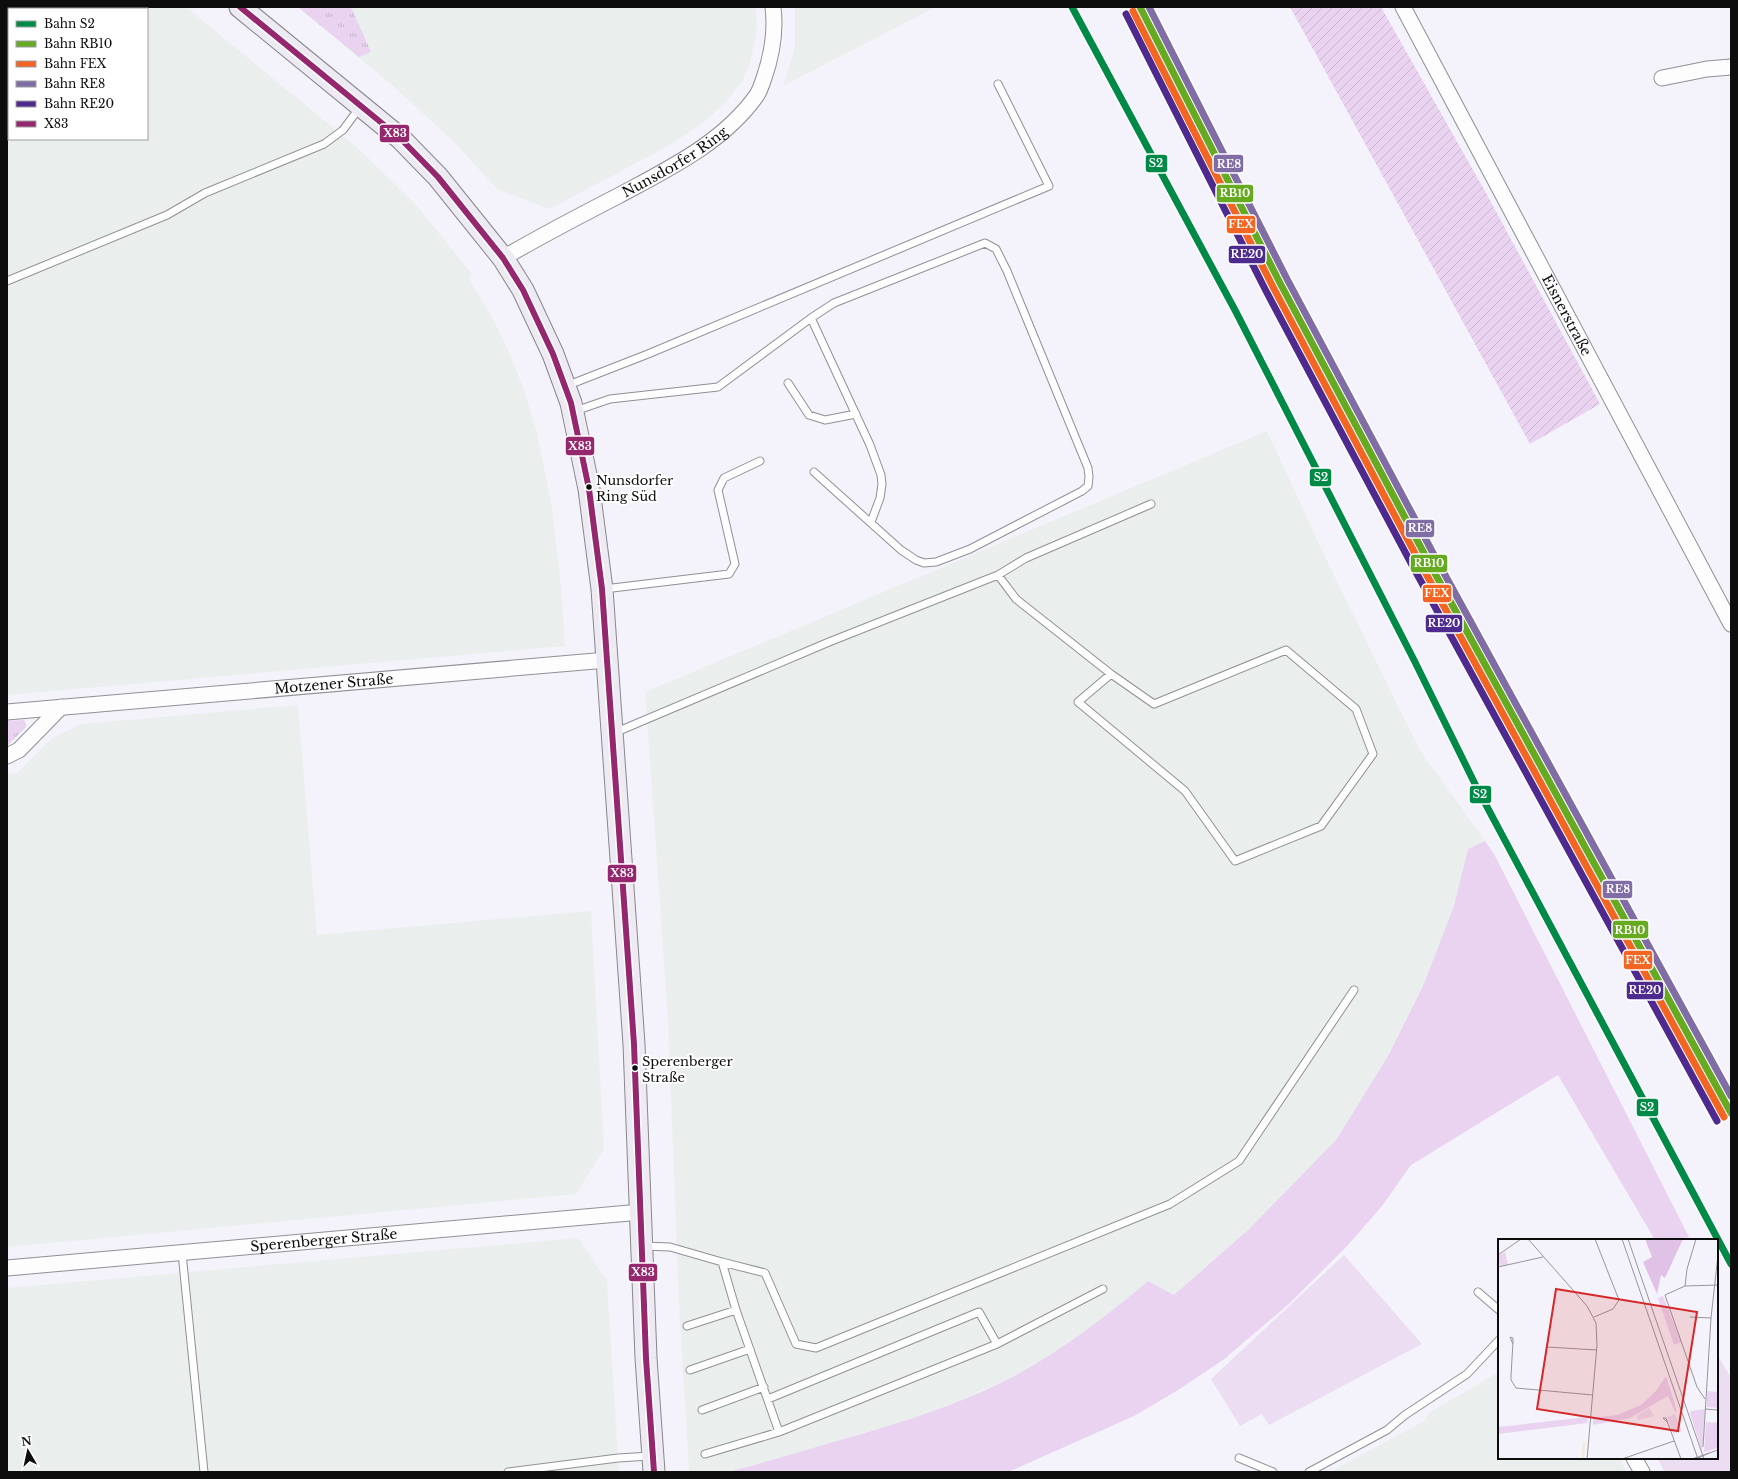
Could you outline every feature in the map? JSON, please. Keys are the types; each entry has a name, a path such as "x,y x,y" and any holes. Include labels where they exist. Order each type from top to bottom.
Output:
{"street":[{"path":"240,7 400,138 438,177 503,258 522,290 540,324 565,386 573,412 590,489 602,589 634,1044 646,1358 654,1464"},
{"name":"Nunsdorfer Ring","path":"503,258 678,163 721,133 737,118 757,94 770,62 774,40 773,7"},
{"name":"Eisnerstraße","path":"1402,7 1731,624"},
{"path":"1662,78 1707,69 1731,67"},
{"name":"Motzener Straße","path":"7,712 607,660"},
{"path":"7,756 19,750 61,707"},
{"name":"Sperenberger Straße","path":"7,1268 641,1212"},
{"path":"1635,1459 1642,1472"}],"lane":[{"path":"565,386 655,351 1049,186 998,84"},
{"path":"7,281 154,221 205,193 328,142 343,130 361,107"},
{"path":"573,412 610,399 718,387 811,318 834,303 985,243 996,249 1003,260 1088,468 1088,486 1082,491 970,549 936,562 924,563 916,560 901,550 814,472"},
{"path":"811,318 870,445 882,484 880,498 871,522"},
{"path":"788,383 809,414 824,420 856,414"},
{"path":"602,589 729,574 735,564 718,490 724,478 760,461"},
{"path":"612,733 829,642 998,575 1026,558 1151,504"},
{"path":"998,575 1016,599 1111,674 1154,704 1286,650 1356,709 1373,754 1321,826 1235,861 1185,791 1078,702 1111,674"},
{"path":"642,1246 670,1247 765,1273 796,1344 816,1348 1170,1204 1239,1161 1354,990"},
{"path":"182,1253 204,1472"},
{"path":"722,1262 736,1310 779,1432"},
{"path":"705,1454 779,1432 997,1344 1103,1289"},
{"path":"1478,1292 1498,1309"},
{"path":"687,1326 736,1310"},
{"path":"768,1400 979,1312 997,1344"},
{"path":"1309,1472 1387,1430 1405,1415 1468,1374 1498,1341"},
{"path":"690,1370 750,1349"},
{"path":"702,1410 764,1387"},
{"path":"508,1472 618,1458 654,1464"},
{"path":"1239,1458 1273,1472"}],"shaded area":[{"path":"7,7 186,7 359,149 418,207 472,274 469,279 493,319 509,352 523,387 537,432 552,508 561,587 565,646 7,695"},
{"path":"298,7 756,7 757,31 750,63 742,82 726,102 704,122 668,146 550,209 497,189 452,140 393,86"},
{"path":"795,7 936,7 783,86 795,48"},
{"path":"1267,431 1328,563 1419,749 1485,841 1468,849 1454,906 1423,986 1388,1056 1336,1140 1247,1231 1174,1295 1148,1281 1104,1318 1055,1352 1020,1373 946,1407 876,1431 728,1472 689,1472 679,1303 668,1018 645,692"},
{"path":"298,705 317,935 591,911 604,1149 576,1194 7,1247 7,774 17,773 52,738 82,724"},
{"path":"578,1238 607,1281 619,1472 7,1472 7,1288"},
{"path":"1344,1255 1422,1344 1269,1425 1262,1414 1240,1426 1211,1379"},
{"path":"1718,1356 1731,1378 1731,1472 1665,1472 1658,1459 1718,1459"},
{"path":"1498,1373 1498,1459 1620,1459 1627,1472 1330,1472 1424,1421 1430,1412"}],"green space":[{"path":"298,7 351,7 371,52 359,57"},
{"path":"1290,7 1381,7 1486,193 1600,404 1530,444"},
{"path":"24,720 26,727 7,746 7,721"},
{"path":"1485,841 1494,854 1689,1237 1684,1239 1654,1239 1558,1075 1411,1165 1382,1206 1348,1245 1291,1302 1223,1360 1178,1390 1134,1416 1008,1472 728,1472 903,1421 975,1395 1037,1363 1102,1318 1148,1281 1174,1295 1247,1231 1336,1140 1388,1056 1423,986 1454,906 1468,849"}],"rail line":[{"name":"S2","path":"1072,7 1236,312 1414,660 1477,788 1718,1239"},
{"name":"RB10","path":"1140,7 1280,283 1426,557 1731,1113"},
{"name":"RE8","path":"1149,7 1287,279 1433,553 1731,1096"},
{"name":"FEX","path":"1133,11 1273,287 1419,561 1724,1117"},
{"name":"RE20","path":"1126,14 1266,291 1412,565 1717,1121"},
{"name":"S2","path":"1718,1240 1731,1264"}],"transit line":[{"name":"X83","path":"240,7 400,138 438,177 503,258 523,290 553,354 571,403 589,489 602,589 634,1044 646,1358 654,1472"}],"place":[{"name":"Nunsdorfer Ring Süd","path":"589,487"},
{"name":"Sperenberger Straße","path":"635,1068"}]}
